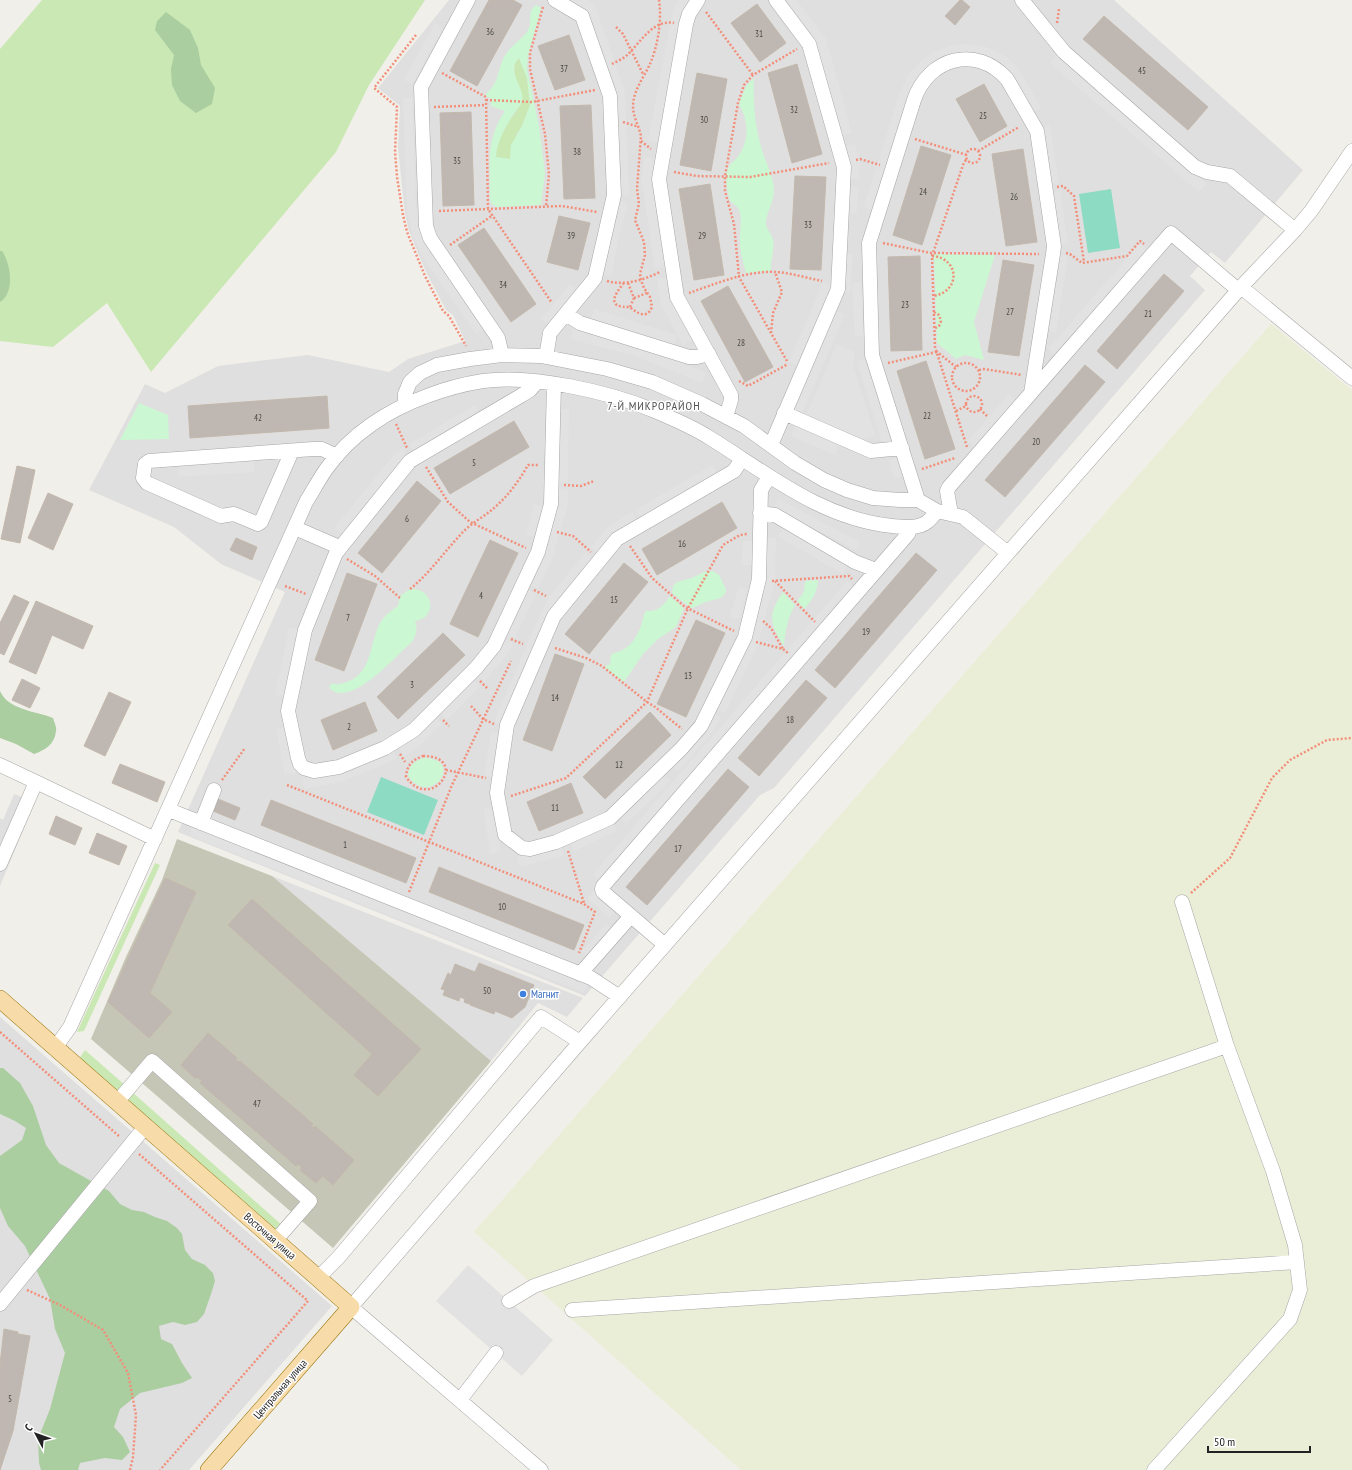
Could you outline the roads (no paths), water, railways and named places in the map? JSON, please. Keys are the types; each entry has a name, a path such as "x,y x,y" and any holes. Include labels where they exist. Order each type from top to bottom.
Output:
{"main road":[{"name":"Восточная улица","path":"0,999 351,1307"},
{"name":"Центральная улица","path":"209,1470 351,1307"}],"street":[{"path":"468,0 421,87 426,226 430,238 498,338 502,355"},
{"path":"771,444 838,289 844,167 809,43 776,0"},
{"path":"1022,0 1059,47 1195,167 1207,172 1230,176 1295,230"},
{"path":"546,357 550,333 595,278 614,195 610,96 608,88 582,16 550,2"},
{"path":"700,4 689,14 686,25 659,179 677,297 731,395 726,417"},
{"path":"918,500 872,355 869,242 917,91 926,76 948,62 974,60 996,69 1007,79 1036,131 1054,246 1031,393"},
{"path":"351,1307 580,1042 1239,289 1295,230 1311,211 1352,151"},
{"path":"944,513 948,489 971,456 1031,393 1171,233 1352,378"},
{"path":"566,314 580,323 689,357 709,354"},
{"path":"405,404 405,394 410,382 420,373 437,365 470,358 521,354 546,357 607,369 652,382 702,404 744,426 771,444 795,463 824,480 848,490 873,498 918,500 944,513 963,517 1008,553"},
{"path":"55,1048 70,1027 295,528 317,483 337,456 359,434 387,414 405,404 450,388 484,381 502,380 537,382 575,387 612,396 654,410 708,437 802,497 830,510 882,525 911,527 927,523 944,513"},
{"path":"537,382 530,390 522,395 410,461 337,550 305,630 288,711 300,764 309,771 314,772 338,767 385,748 414,730 476,668 494,646 538,552 551,504 554,384"},
{"path":"784,413 871,451 902,448"},
{"path":"292,451 261,522 258,524 234,514 221,516 147,482 143,478 145,464 149,461 292,451 322,449 337,456"},
{"path":"742,459 734,471 617,539 554,616 508,725 497,793 504,831 508,837 526,849 556,842 610,818 681,749 701,726 745,637 759,579 761,490 769,477"},
{"path":"760,513 775,515 855,562 876,570"},
{"path":"665,945 603,892 603,886 908,534 911,527"},
{"path":"295,528 337,550"},
{"path":"0,764 155,839"},
{"path":"0,864 4,844 36,782"},
{"path":"201,823 214,790"},
{"path":"169,810 591,978 620,997"},
{"path":"1154,1470 1290,1319 1300,1290 1295,1245 1273,1171 1227,1046 1182,902"},
{"path":"576,972 631,916"},
{"path":"318,1278 338,1258 541,1018 580,1042"},
{"path":"508,1301 534,1286 1227,1046"},
{"path":"117,1102 152,1062 158,1067 310,1201 275,1241"},
{"path":"0,1304 145,1127"},
{"path":"572,1310 1297,1262"},
{"name":"Восточная улица","path":"351,1307 541,1470"},
{"path":"460,1400 496,1353"}],"place":[{"name":"Магнит","path":"523,994"}],"district":[{"name":"7-Й МИКРОРАЙОН","path":"654,405"}]}
